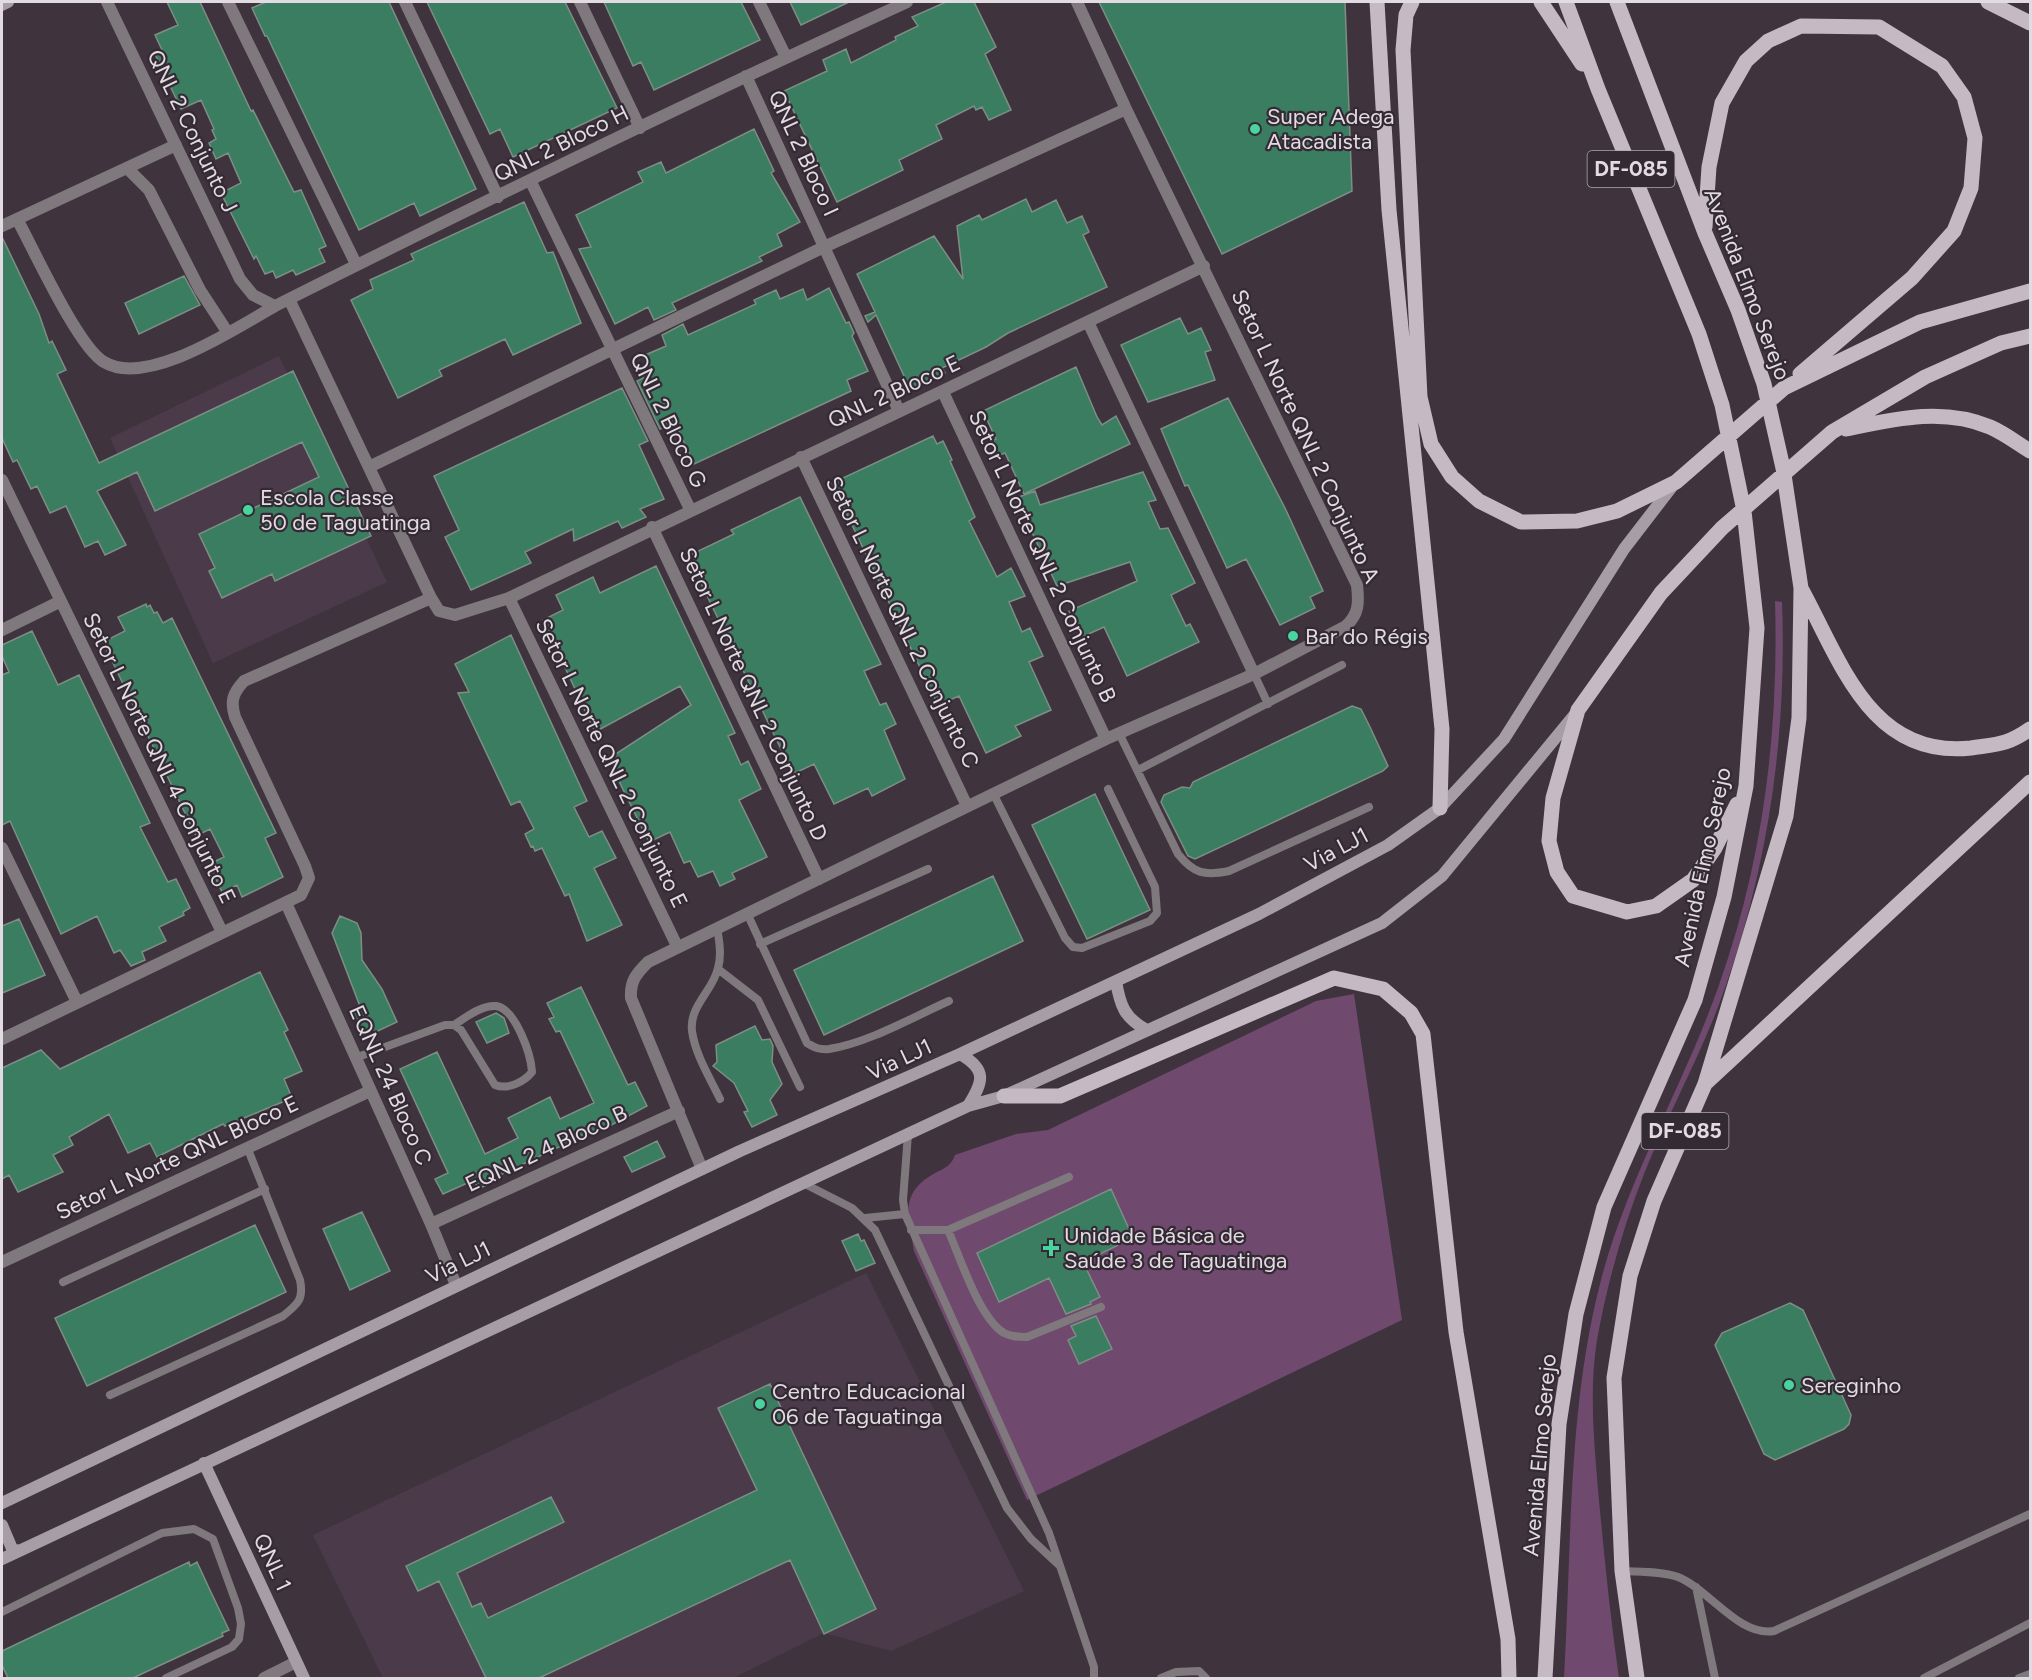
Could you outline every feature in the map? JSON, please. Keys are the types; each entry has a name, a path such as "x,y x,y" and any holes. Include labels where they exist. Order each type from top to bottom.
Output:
{"main road":[{"path":"2,5 8,2"},
{"path":"1377,2 1389,210 1442,729 1440,808"},
{"path":"1412,2 1406,15 1404,62 1420,397 1431,444 1452,477 1479,501 1521,522 1577,521 1617,511 1676,482 1912,278 1954,231 1971,188 1975,138 1964,97 1942,66 1879,27 1802,26 1768,41 1746,61 1722,103 1709,167 1705,233"},
{"path":"1541,2 1598,89"},
{"name":"Avenida Elmo Serejo","path":"1545,1678 1559,1424 1576,1314 1604,1207 1695,1000 1724,897 1746,786 1757,628 1744,511 1722,405 1699,334 1598,89 1566,2"},
{"name":"Avenida Elmo Serejo","path":"1617,2 1705,233 1738,310 1764,384 1779,447 1801,584 1798,718 1786,816 1705,1084 1654,1202 1630,1276 1614,1378 1622,1570 1636,1678"},
{"path":"1988,2 2031,23"},
{"path":"1784,387 1920,322 2031,291"},
{"path":"2,1559 908,1134 968,1107 1004,1096 1382,923 1442,876 1578,710 1661,593 1722,528 1832,432 1925,377 2001,343 2031,336"},
{"path":"1832,432 1903,417 1940,415 1989,427 2031,451"},
{"name":"Via LJ1","path":"3,1505 456,1285 702,1169 960,1054 1259,914 1388,845 1440,808 1504,739 1624,549 1676,482"},
{"path":"1801,584 1862,701 1879,720 1905,739 1950,750 2010,743 2031,729"},
{"path":"1578,710 1553,798 1549,841 1557,872 1573,896 1627,912 1656,906 1694,880 1715,848 1746,786"},
{"path":"1705,1084 1757,1033 2031,782"},
{"path":"1004,1096 1060,1096 1334,978 1383,989 1411,1013 1423,1034 1456,1332 1508,1639 1509,1678"},
{"path":"1116,981 1124,1013 1132,1022 1146,1030"},
{"path":"960,1054 974,1062 981,1079 979,1088 968,1107"},
{"name":"QNL 1","path":"204,1463 304,1678"},
{"path":"2,1524 13,1551 21,1550"}],"street":[{"name":"QNL 2 Conjunto J","path":"107,2 240,279 253,295 275,306"},
{"path":"228,2 356,264"},
{"path":"405,2 498,197"},
{"path":"580,2 640,128"},
{"path":"759,2 786,57"},
{"name":"QNL 2 Bloco H","path":"17,219 85,346 104,363 130,370 162,364 228,333 356,264 531,182 746,76 907,2"},
{"path":"1077,2 1126,109 1204,266"},
{"name":"QNL 2 Bloco I","path":"746,76 899,411"},
{"path":"369,467 824,247 1126,109"},
{"path":"2,226 176,145"},
{"path":"127,168 148,190 200,290 228,333"},
{"name":"QNL 2 Bloco G","path":"531,182 690,509"},
{"name":"QNL 2 Bloco E","path":"431,598 439,610 455,615 509,598 652,527 943,392 1204,266"},
{"name":"Setor L Norte QNL 2 Conjunto A","path":"967,806 1119,733 1254,674 1346,626 1355,617 1359,601 1357,585 1204,266"},
{"path":"2,1039 301,895 309,878 235,717 231,705 234,692 244,681 431,598 289,299"},
{"path":"1088,322 1254,674"},
{"name":"Setor L Norte QNL 2 Conjunto B","path":"943,392 1106,739"},
{"name":"Setor L Norte QNL 2 Conjunto C","path":"801,457 967,806"},
{"name":"Setor L Norte QNL 4 Conjunto E","path":"2,480 59,602 222,932"},
{"name":"Setor L Norte QNL 2 Conjunto D","path":"652,527 819,879"},
{"name":"Setor L Norte QNL 2 Conjunto E","path":"509,598 677,946"},
{"path":"2,630 59,602"},
{"name":"Setor L Norte QNL 2 Conjunto E","path":"679,1111 631,998 630,984 636,974 648,962 677,946 967,806"},
{"path":"2,848 77,1002"},
{"name":"EQNL 24 Bloco C","path":"286,903 431,1224 456,1285"},
{"name":"Setor L Norte QNL Bloco E","path":"2,1262 370,1091"},
{"path":"679,1111 702,1169"},
{"name":"EQNL 2 4 Bloco B","path":"431,1224 679,1111"},
{"path":"264,1678 296,1662"}],"lane":[{"path":"1138,770 1342,665"},
{"path":"1254,674 1268,704"},
{"path":"1119,733 1178,854 1188,867 1198,873 1210,875 1229,871 1369,807"},
{"path":"993,793 1065,938 1072,947 1082,948 1150,921 1156,913 1155,887 1108,789"},
{"path":"760,944 928,869"},
{"path":"747,913 807,1044 817,1049 829,1049 856,1041 949,1001"},
{"path":"717,927 720,949 718,969 693,1014 692,1029 695,1045 720,1099"},
{"path":"718,969 758,1000 800,1087"},
{"path":"355,1058 430,1028 454,1025 479,1009 496,1006 509,1013 531,1056 532,1072 527,1079 511,1086 495,1085 471,1043 454,1025"},
{"path":"908,1134 905,1214 910,1230 1049,1533 1094,1667 1094,1678"},
{"path":"110,1395 283,1316 298,1304 303,1293 300,1280 247,1147"},
{"path":"910,1230 948,1230 1069,1178"},
{"path":"805,1184 852,1208 865,1218 883,1246 930,1350 1007,1508 1030,1539 1060,1565"},
{"path":"63,1282 265,1189"},
{"path":"865,1218 905,1214"},
{"path":"948,1230 989,1319 1004,1332 1015,1337 1027,1337 1101,1307"},
{"path":"1622,1570 1677,1577 1696,1587 1750,1629 1763,1633 2031,1514"},
{"path":"2,1612 162,1533 194,1528 204,1532 213,1539 228,1579 241,1624 239,1639 232,1647 166,1678"},
{"path":"1696,1587 1715,1678"},
{"path":"1924,1678 2031,1623"},
{"path":"1161,1678 1176,1671 1199,1671 1206,1678"},
{"path":"2019,1678 2031,1674"}],"shaded area":[{"name":"Escola Classe 50 de Taguatinga","path":"279,356 387,582 213,663 110,438"},
{"path":"1775,601 1782,602 1783,651 1778,748 1764,844 1754,892 1717,1009 1654,1150 1629,1214 1611,1277 1597,1340 1593,1396 1595,1452 1607,1584 1619,1678 1564,1678 1573,1472 1583,1369 1592,1319 1604,1269 1629,1196 1691,1056 1719,985 1747,891 1765,796 1771,747 1776,650"},
{"path":"1354,994 1402,1320 1027,1500 914,1251 909,1206 916,1189 952,1162 955,1155 1016,1134 1048,1130 1316,1001"},
{"name":"Centro Educacional 06 de Taguatinga","path":"866,1273 1024,1591 891,1651 824,1633 733,1678 383,1678 313,1535"}],"building":[{"path":"167,2 200,2 251,111 253,110 294,192 301,190 326,246 319,249 325,262 296,275 293,270 276,278 273,271 265,274 256,256 254,259 221,193 241,183 228,153 216,159 209,143 216,139 212,130 214,129 201,100 181,109 155,54 162,50 155,35 178,25"},
{"path":"266,2 389,2 476,189 420,216 414,203 359,230 252,8"},
{"path":"427,2 565,2 617,108 513,157 500,129 490,134"},
{"path":"604,2 741,2 760,40 654,90 641,62 633,66"},
{"path":"790,2 849,2 801,25"},
{"path":"946,2 974,2 996,47 985,54 1011,110 989,120 982,107 976,110 974,106 936,125 942,139 899,160 903,170 837,202 784,91 827,71 823,60 846,49 851,63 896,40 895,37 918,26 912,17"},
{"name":"Super Adega Atacadista","path":"1099,2 1345,2 1352,191 1222,254"},
{"path":"754,129 774,171 771,173 800,222 777,234 782,246 759,257 762,261 672,303 676,310 654,320 648,307 615,324 579,249 591,247 576,215 643,182 638,172 661,162 666,173"},
{"path":"1026,199 1032,212 1056,200 1067,223 1082,216 1089,232 1083,235 1107,287 1008,333 986,347 942,368 945,373 910,389 876,315 868,322 865,316 875,312 857,274 934,236 963,279 957,226 979,215 982,220"},
{"path":"524,202 547,253 553,252 581,323 513,355 505,339 439,370 442,376 398,398 351,300 373,289 370,280 414,260 411,254"},
{"path":"2,237 39,314 49,343 52,341 66,370 57,374 99,463 293,371 371,536 275,581 272,574 222,598 209,571 215,568 199,534 319,477 302,442 155,511 137,472 97,491 126,545 105,555 98,541 85,547 66,506 50,513 37,486 31,489 17,460 13,462 2,438"},
{"path":"184,276 200,305 139,334 125,303"},
{"path":"829,288 846,323 849,322 854,333 852,336 868,371 847,380 851,391 694,464 675,423 660,429 637,381 651,374 643,356 666,346 662,335 683,324 688,335 756,304 754,300 776,290 780,299 803,289 807,300"},
{"path":"1180,318 1188,334 1201,328 1211,350 1205,352 1215,380 1148,402 1121,345"},
{"path":"1076,367 1102,425 1116,416 1130,444 1024,494 1005,453 997,456 990,442 996,439 983,411"},
{"path":"622,388 648,441 639,445 664,499 640,509 646,517 622,528 618,521 574,541 573,529 525,552 531,563 471,590 445,537 459,530 434,476"},
{"path":"1228,398 1285,508 1323,591 1310,597 1315,608 1280,625 1246,559 1227,568 1188,485 1185,486 1161,429"},
{"path":"933,436 937,444 943,441 952,460 950,461 975,517 969,521 997,577 1011,568 1025,596 1009,602 1022,632 1030,628 1043,656 1029,662 1051,710 1015,726 1021,736 986,753 959,696 938,705 832,483"},
{"path":"1143,472 1156,500 1148,502 1160,529 1168,528 1195,583 1171,595 1186,626 1190,624 1199,642 1127,676 1104,627 1082,637 1069,611 1137,581 1130,562 1057,586 1016,498 1035,491 1040,505"},
{"path":"800,497 881,664 864,671 880,705 886,703 896,724 884,730 905,779 872,796 868,788 834,804 814,764 793,774 699,579 703,577 692,554 734,534 731,530"},
{"path":"656,566 735,733 728,736 741,765 748,761 761,789 739,800 767,857 732,873 735,879 720,886 713,871 698,877 690,861 684,863 670,832 649,842 608,759 691,705 680,686 595,732 543,620 563,610 556,595 593,577 600,593"},
{"path":"146,604 147,607 150,605 154,613 157,612 163,623 172,618 276,833 265,838 283,877 242,897 237,885 222,892 209,864 224,857 210,829 196,836 103,642 125,631 118,617"},
{"path":"32,631 58,685 79,675 150,823 140,827 168,882 176,879 190,908 183,912 184,915 159,927 166,941 142,952 145,960 131,966 120,950 114,953 97,916 61,934 10,821 2,825 2,675 9,672 2,656 2,645"},
{"path":"511,635 587,801 574,807 589,837 602,831 616,858 594,868 622,925 587,941 569,894 565,896 542,848 535,851 533,846 531,847 525,834 534,829 520,801 511,805 458,693 469,692 455,664"},
{"path":"1352,706 1361,709 1370,727 1388,766 1383,771 1195,859 1188,856 1161,802 1164,795 1182,787 1190,788 1193,782"},
{"path":"1095,794 1150,910 1087,939 1032,825"},
{"path":"993,876 1023,941 824,1035 794,970"},
{"path":"340,916 357,923 361,933 362,960 382,989 397,1022 365,1037 353,1013 361,1009 332,933"},
{"path":"19,919 45,975 2,993 2,926"},
{"path":"260,972 288,1030 284,1032 302,1071 284,1079 292,1098 225,1126 223,1124 157,1157 150,1143 128,1153 109,1114 69,1137 73,1145 53,1155 63,1172 18,1192 9,1175 2,1179 2,1068 41,1050 60,1069"},
{"path":"581,987 628,1085 635,1082 647,1106 604,1129 603,1126 498,1176 493,1182 478,1189 474,1180 443,1194 435,1179 448,1173 400,1069 437,1052 485,1154 518,1138 508,1118 550,1097 560,1119 594,1103 560,1031 556,1032 549,1019 554,1017 547,1003"},
{"path":"496,1013 504,1018 509,1033 487,1043 476,1022"},
{"path":"755,1026 762,1040 770,1039 773,1046 772,1062 782,1084 770,1100 777,1115 752,1127 744,1112 748,1111 734,1083 713,1066 717,1062 716,1045"},
{"path":"657,1141 665,1157 632,1172 624,1157"},
{"name":"Unidade Básica de Saúde 3 de Taguatinga","path":"1111,1189 1133,1238 1083,1262 1100,1297 1090,1302 1091,1304 1066,1314 1049,1278 999,1302 977,1253"},
{"path":"362,1212 390,1271 350,1290 323,1229"},
{"path":"255,1225 286,1292 87,1386 55,1318"},
{"path":"858,1234 861,1241 864,1240 875,1263 856,1271 842,1241"},
{"name":"Sereginho","path":"1790,1303 1803,1310 1851,1415 1849,1424 1844,1429 1775,1460 1764,1454 1715,1345 1722,1333"},
{"path":"1096,1316 1112,1349 1079,1364 1068,1340 1076,1336 1071,1326"},
{"path":"770,1384 876,1609 824,1634 790,1560 539,1678 486,1678 439,1581 418,1591 406,1566 551,1497 564,1522 457,1573 472,1607 481,1603 488,1618 757,1490 718,1408"},
{"path":"189,1562 190,1566 197,1562 229,1630 222,1633 223,1636 133,1678 8,1678 2,1665 2,1651"}],"place":[{"name":"Super Adega Atacadista","path":"1255,129"},
{"name":"Escola Classe 50 de Taguatinga","path":"248,510"},
{"name":"Bar do Régis","path":"1293,636"},
{"name":"Unidade Básica de Saúde 3 de Taguatinga","path":"1051,1248"},
{"name":"Sereginho","path":"1789,1385"},
{"name":"Centro Educacional 06 de Taguatinga","path":"760,1404"}]}
